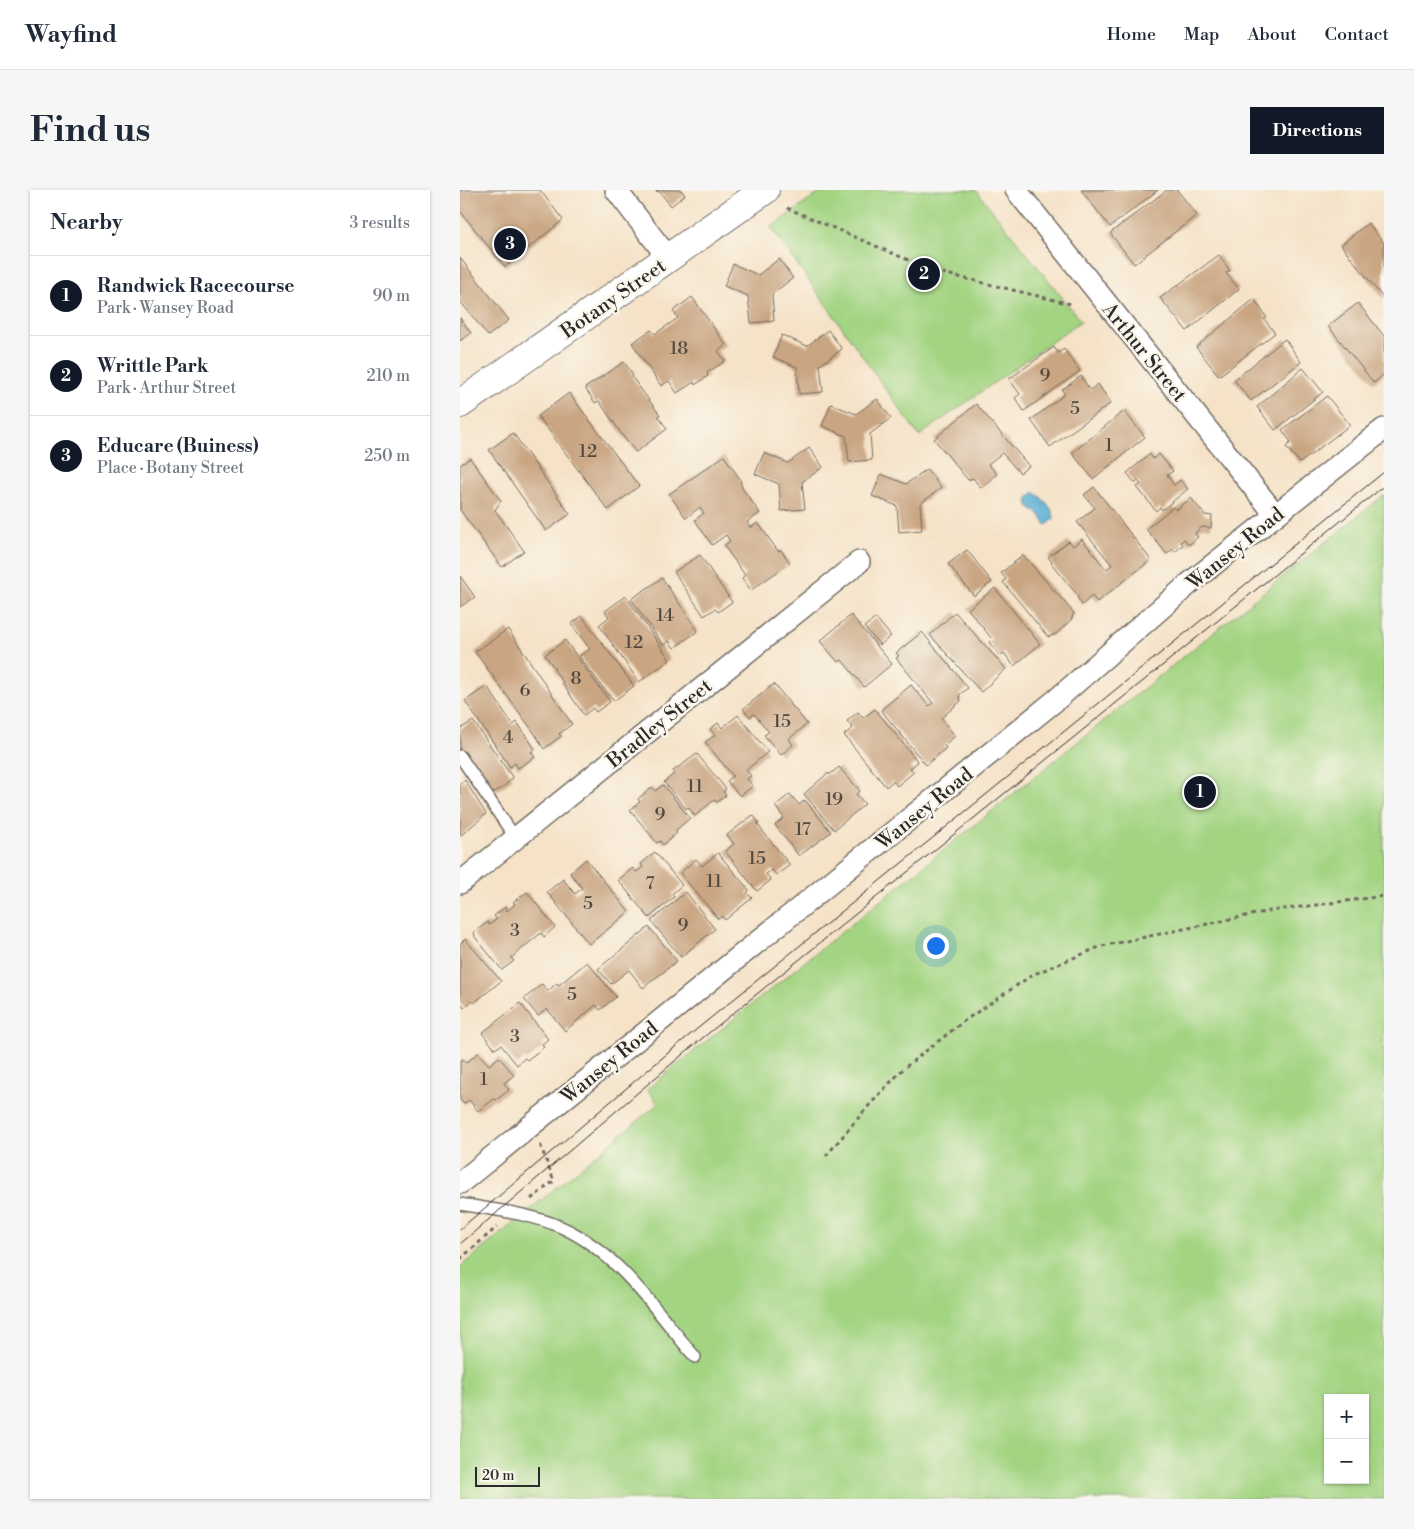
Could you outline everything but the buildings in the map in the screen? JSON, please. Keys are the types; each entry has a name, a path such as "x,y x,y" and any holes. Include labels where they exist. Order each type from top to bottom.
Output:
{"street":[{"path":"616,190 669,259"},
{"name":"Botany Street","path":"460,404 765,190"},
{"name":"Arthur Street","path":"1016,190 1275,514"},
{"name":"Wansey Road","path":"460,1183 1049,707 1190,584 1384,428"},
{"name":"Bradley Street","path":"460,883 859,562"}],"lane":[{"path":"460,756 516,839"},
{"path":"460,1204 540,1220 581,1236 624,1272 695,1357"}],"path":[{"path":"787,208 934,271 1072,304 1073,306"},
{"path":"826,1156 903,1069 964,1020 1032,975 1102,946 1270,911 1384,896"},
{"path":"538,1138 554,1181"}],"green space":[{"path":"824,190 976,190 1081,321 919,436 771,227"},
{"path":"1384,495 1384,1499 460,1499 460,1267 658,1104 647,1089"}],"water":[{"path":"1034,492 1044,500 1054,515 1054,519 1047,525 1040,515 1028,506 1027,499"}],"tram line":[{"path":"460,1229 681,1042 1384,472"},
{"path":"460,1244 689,1049 1384,486"}],"place":[{"name":"Educare (Buiness)","path":"510,244"},
{"name":"Writtle Park","path":"924,274"},
{"name":"Randwick Racecourse","path":"1200,792"}]}
